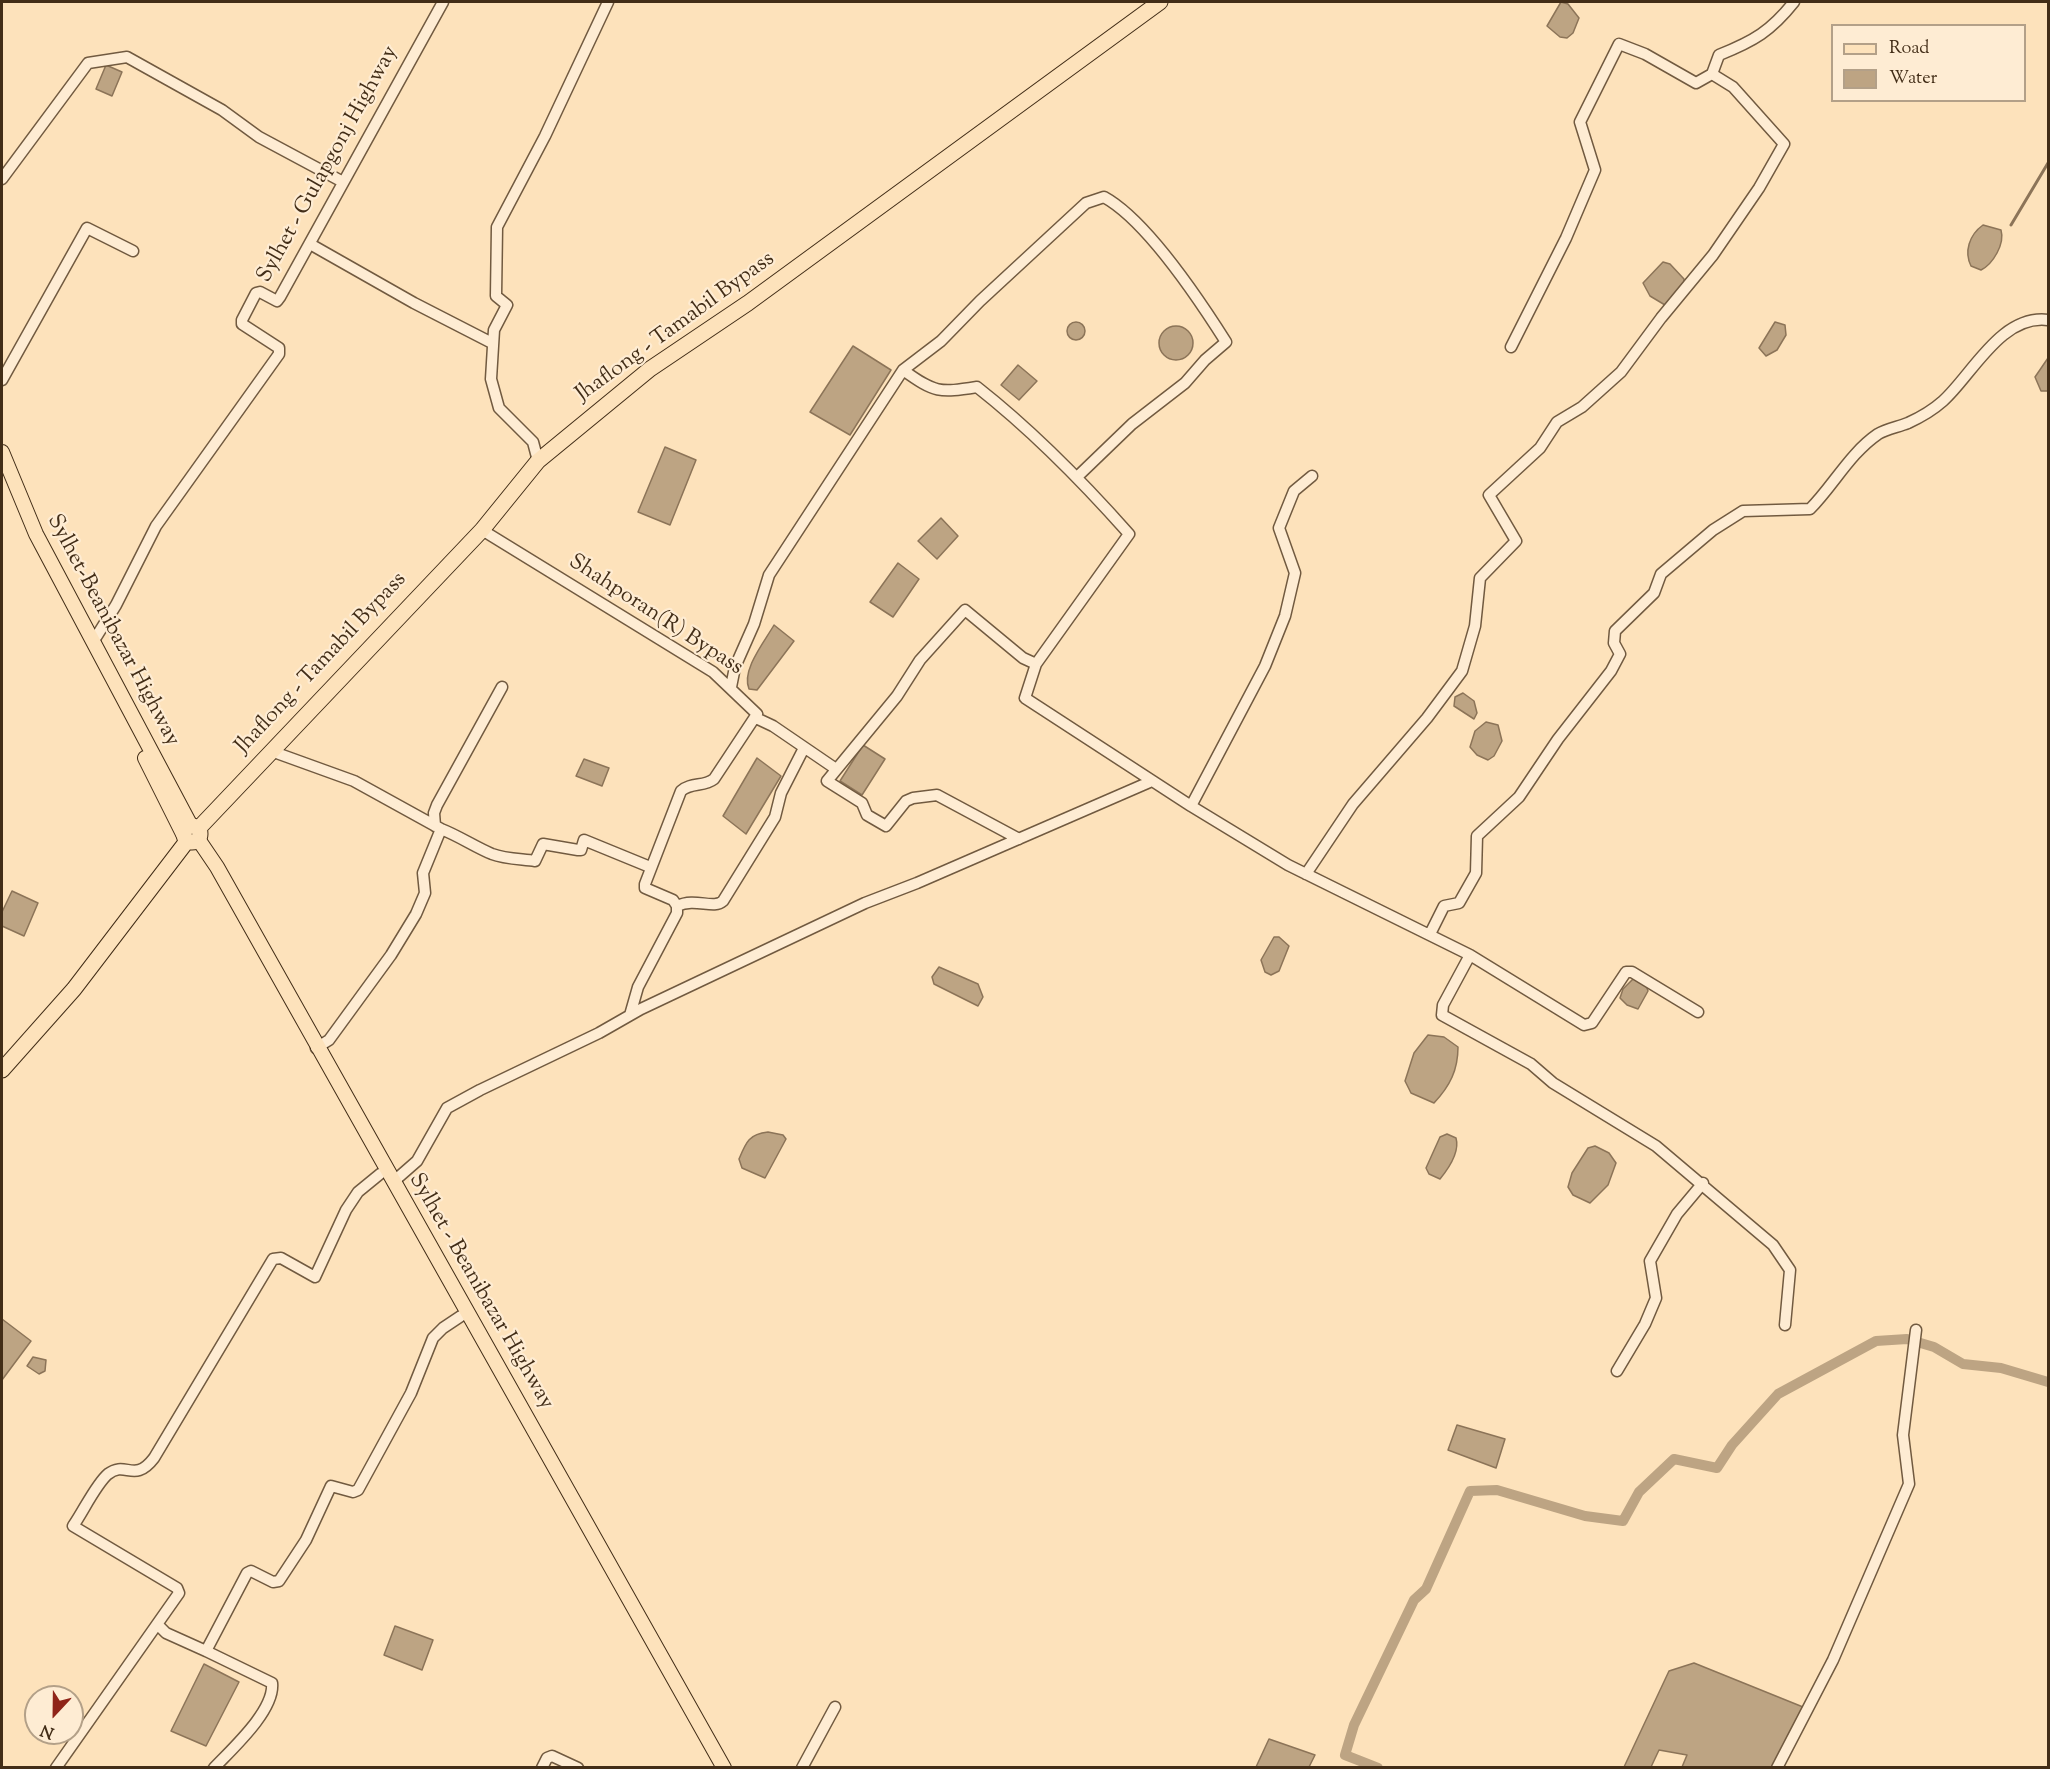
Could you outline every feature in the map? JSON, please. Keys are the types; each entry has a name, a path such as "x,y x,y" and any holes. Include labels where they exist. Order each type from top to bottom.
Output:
{"highway":[{"name":"Jhaflong - Tamabil Bypass","path":"2,1070 74,989 191,835 482,530 538,460 650,369 748,303 1160,2"}],"main road":[{"name":"Sylhet-Beanibazar Highway","path":"2,452 36,534 191,835"},
{"name":"Sylhet-Beanibazar Highway","path":"2,467 31,537 191,835"},
{"name":"Sylhet - Beanibazar Highway","path":"191,835 217,867 316,1048 724,1767"},
{"name":"Sylhet - Beanibazar Highway","path":"191,835 714,1767"}],"street":[{"name":"Sylhet - Gulapgonj Highway","path":"93,642 116,605 156,526 279,354 281,350 242,324 242,320 256,293 260,292 273,300 280,297 443,2"},
{"path":"538,460 532,442 499,408 491,379 494,330 507,305 496,296 497,227 545,136 608,2"},
{"path":"1511,347 1566,238 1595,170 1580,122 1618,44 1644,54 1696,83 1712,74 1719,55 1740,46 1776,25 1794,2"},
{"path":"2,179 88,63 128,57 222,110 259,137 343,182"},
{"path":"1306,874 1353,804 1427,718 1462,671 1475,626 1480,578 1516,541 1488,495 1540,448 1557,422 1582,407 1622,372 1661,318 1713,255 1759,188 1784,144 1733,87 1712,74"},
{"path":"731,687 735,667 754,624 769,575 903,370 941,341 1004,278 1086,203 1104,197 1119,205 1181,275 1226,342 1205,360 1185,383 1131,424 1077,477"},
{"path":"2,380 87,228 133,252"},
{"path":"309,244 414,303 492,343"},
{"path":"1430,934 1444,906 1459,903 1476,873 1477,836 1519,797 1558,739 1611,671 1620,654 1614,643 1615,631 1654,592 1661,574 1713,530 1743,511 1810,509 1856,453 1879,433 1909,423 1943,402 1985,350 2017,327 2040,319 2049,320"},
{"path":"903,370 928,388 946,392 977,387 1006,410 1077,477 1129,534 1036,664 1025,698 1191,806 1306,874 1470,955 1584,1025 1592,1023 1626,972 1632,972 1698,1012"},
{"path":"1191,806 1265,666 1285,616 1295,573 1279,528 1294,491 1312,476"},
{"name":"Shahporan(R) Bypass","path":"482,530 712,672 752,706 757,714 756,718"},
{"path":"1019,839 937,795 906,801 886,826 867,815 862,803 828,781 897,696 920,660 965,610 1023,658 1036,664"},
{"path":"316,1048 329,1040 391,955 416,914 425,893 423,873 438,828 434,813 437,805 502,687"},
{"path":"630,1015 638,987 677,913 677,906 673,900 645,888 645,880 681,791 687,786 705,784 714,779 756,718 773,726 836,769"},
{"path":"677,906 687,901 715,905 723,901 775,817 781,793 804,748"},
{"path":"271,751 354,781 438,828 464,838 492,854 535,861 543,844 581,850 584,840 650,867"},
{"path":"393,1182 417,1161 447,1108 599,1033 630,1015 865,903 1152,781"},
{"path":"1470,955 1443,1005 1441,1011 1445,1018 1531,1064 1553,1083 1656,1146 1703,1183 1773,1245 1790,1270 1785,1325"},
{"path":"56,1767 179,1593 177,1588 73,1526 108,1474 121,1469 136,1472 145,1469 154,1458 273,1259 281,1258 315,1277 346,1210 358,1192 380,1174"},
{"path":"1617,1371 1645,1324 1656,1298 1650,1261 1677,1214 1703,1183"},
{"path":"206,1651 247,1573 251,1571 273,1582 279,1581 306,1540 331,1486 353,1492 358,1490 411,1393 433,1338 461,1316"},
{"path":"1777,1767 1833,1660 1909,1484 1903,1435 1916,1330"},
{"path":"157,1624 166,1634 272,1683 273,1695 264,1712 214,1767"},
{"path":"802,1767 835,1707"},
{"path":"542,1767 547,1758 552,1756 578,1767"}],"water":[{"path":"1561,2 1568,4 1579,18 1573,33 1567,38 1560,37 1547,26"},
{"path":"106,65 122,72 112,96 96,89"},
{"path":"1983,225 2001,230 2002,235 1997,253 1981,270 1971,266 1968,250 1974,234"},
{"path":"1663,262 1670,264 1684,279 1684,284 1665,305 1650,296 1643,283"},
{"path":"1072,322 1080,322 1085,327 1083,338 1072,340 1067,335 1067,327"},
{"path":"1775,322 1785,325 1786,335 1777,350 1766,356 1759,348"},
{"path":"1176,326 1188,331 1193,343 1188,355 1176,360 1164,355 1159,343 1164,331"},
{"path":"853,346 891,370 850,435 810,412"},
{"path":"2048,358 2048,391 2041,391 2035,377"},
{"path":"1018,365 1037,381 1019,400 1001,385"},
{"path":"665,447 696,460 670,525 638,512"},
{"path":"941,518 958,536 937,559 918,541"},
{"path":"898,563 919,579 893,617 870,602"},
{"path":"774,625 794,641 757,690 749,689 747,681 751,665"},
{"path":"1463,693 1474,701 1477,713 1474,719 1454,706 1455,697"},
{"path":"1486,722 1498,725 1502,741 1494,756 1488,760 1477,755 1470,747 1475,731"},
{"path":"863,745 885,759 862,795 840,781"},
{"path":"757,758 781,776 746,834 723,816"},
{"path":"584,759 609,768 602,786 576,776"},
{"path":"12,891 38,903 24,936 2,926 2,912"},
{"path":"1274,937 1279,937 1289,946 1279,971 1271,975 1265,972 1261,960"},
{"path":"939,967 978,984 983,997 978,1006 934,984 932,977"},
{"path":"1634,978 1646,985 1648,991 1638,1009 1627,1005 1620,998 1623,989"},
{"path":"1428,1035 1444,1037 1458,1047 1452,1077 1434,1103 1411,1093 1405,1081 1414,1053"},
{"path":"768,1132 783,1135 786,1139 765,1178 742,1168 739,1159 752,1137"},
{"path":"1447,1134 1456,1138 1457,1143 1450,1165 1440,1179 1429,1174 1426,1168 1440,1137"},
{"path":"1595,1146 1609,1153 1616,1163 1608,1185 1590,1203 1573,1195 1568,1187 1572,1173 1588,1148"},
{"path":"2,1319 31,1341 2,1380"},
{"path":"33,1357 46,1360 45,1371 39,1374 27,1366"},
{"path":"1457,1425 1505,1439 1496,1468 1448,1450"},
{"path":"395,1626 433,1640 422,1670 384,1655"},
{"path":"1694,1663 1803,1707 1773,1767 1682,1767 1687,1755 1659,1750 1651,1767 1624,1767 1669,1671"},
{"path":"204,1664 239,1682 206,1746 171,1731"},
{"path":"1269,1739 1315,1755 1309,1767 1256,1767"}],"waterway":[{"path":"2011,225 2048,163"},
{"path":"1378,1768 1345,1755 1354,1725 1414,1600 1426,1589 1470,1491 1497,1490 1585,1516 1623,1521 1639,1492 1674,1459 1717,1468 1732,1445 1778,1394 1876,1341 1907,1339 1934,1347 1963,1364 2001,1368 2048,1382"}]}
